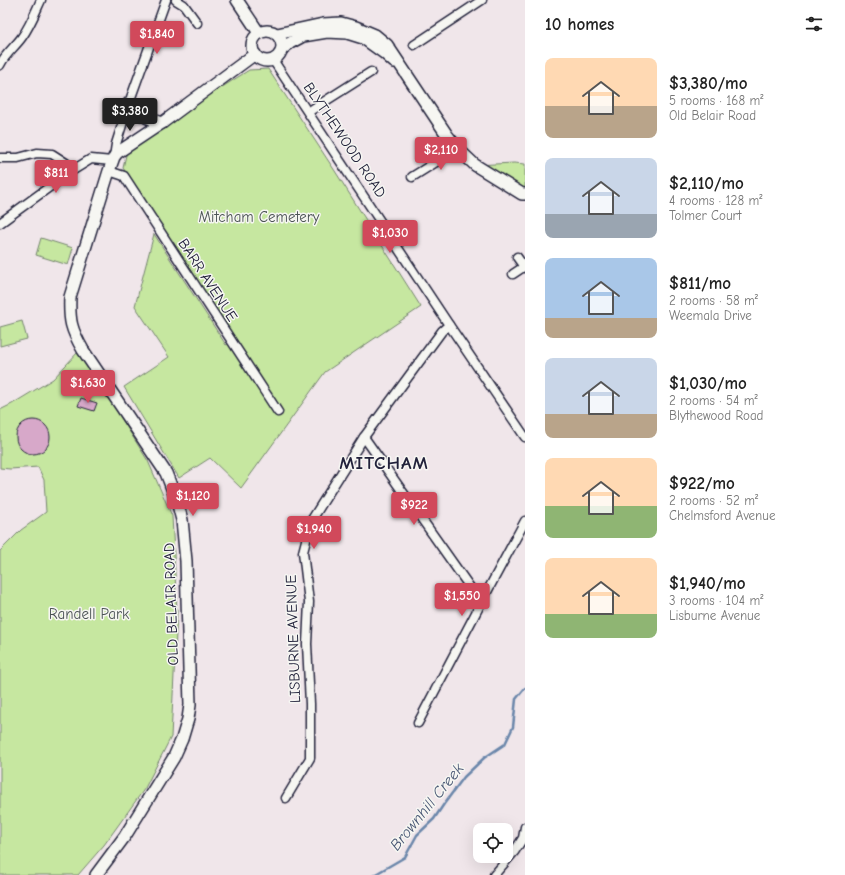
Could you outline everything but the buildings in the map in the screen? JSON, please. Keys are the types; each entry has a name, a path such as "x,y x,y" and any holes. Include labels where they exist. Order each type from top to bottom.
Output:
{"main road":[{"path":"236,0 259,34"},
{"path":"276,34 323,24 341,23 356,27 375,35 387,45 447,135 456,145 475,165 522,194 525,194"},
{"path":"265,31 272,31 282,41 282,49 277,58 268,61 258,58 252,46 254,40 259,34 265,31"},
{"path":"282,49 303,36 327,32 347,33 363,38 384,53 403,70"},
{"path":"111,163 121,149 162,123 255,54"},
{"path":"129,103 141,115 162,123"},
{"name":"OLD BELAIR ROAD","path":"96,875 125,836 174,757 182,739 188,719 190,705 186,561 182,520 177,501 166,473 87,356 75,335 69,312 70,297 77,272 111,163"},
{"path":"505,184 525,189"}],"street":[{"path":"0,65 26,32 41,0"},
{"path":"0,223 70,172 91,159 111,163 129,103 166,0"},
{"path":"176,0 184,5 197,24"},
{"path":"414,45 482,0"},
{"name":"BLYTHEWOOD ROAD","path":"273,60 525,437"},
{"path":"308,112 371,72"},
{"path":"412,177 444,157 456,145"},
{"path":"0,158 18,158 37,153 52,154 66,163 70,172"},
{"name":"BARR AVENUE","path":"111,163 124,176 278,412"},
{"path":"512,274 524,266 517,257"},
{"name":"LISBURNE AVENUE","path":"286,798 310,758 310,704 307,644 309,602 303,552 311,521 364,437 442,331 449,325"},
{"path":"364,437 481,603"},
{"path":"418,723 525,521"},
{"path":"494,875 514,852 523,838 525,827"}],"green space":[{"name":"Mitcham Cemetery","path":"268,69 335,171 421,307 325,372 241,488 210,458 179,478 124,387 169,357 135,306 154,234 226,345 234,340 123,168 127,151 164,124 249,70"},
{"path":"514,163 525,164 525,194 475,165"},
{"path":"41,238 73,248 68,265 36,255"},
{"path":"22,321 27,339 0,346 0,327"},
{"name":"Randell Park","path":"78,352 148,461 172,516 177,612 171,737 145,788 104,845 78,875 0,875 0,551 21,530 46,512 44,480 38,467 10,469 0,468 0,410 53,379"}],"waterway":[{"name":"Brownhill Creek","path":"374,875 405,857 417,835 434,819 464,777 484,758 505,744 513,727 516,699 525,688"}],"district":[{"name":"MITCHAM","path":"384,463"}]}
